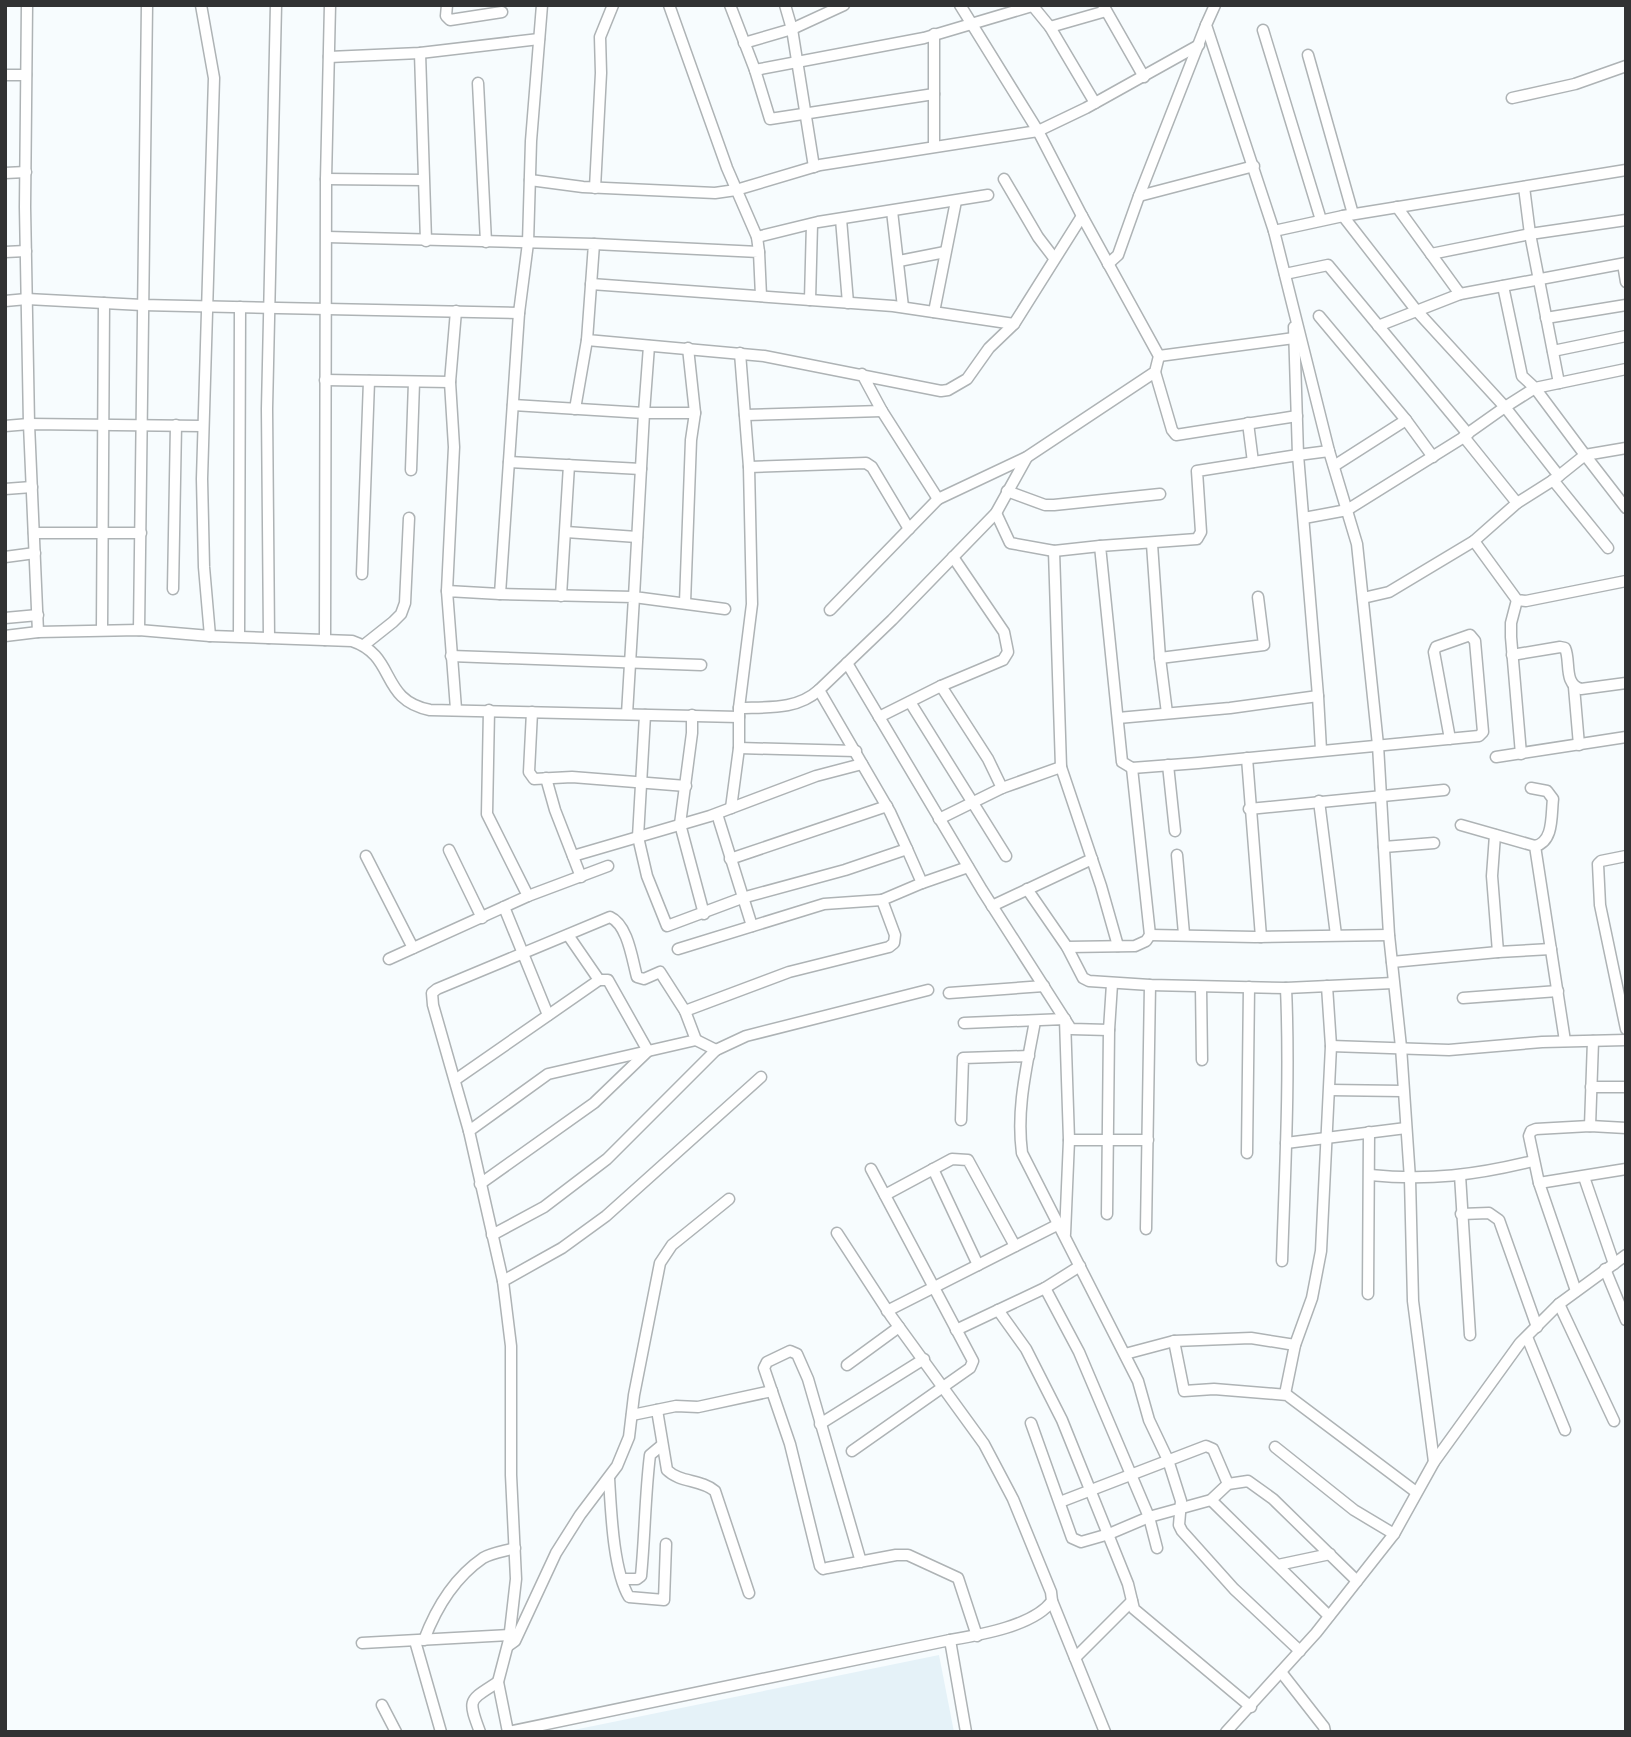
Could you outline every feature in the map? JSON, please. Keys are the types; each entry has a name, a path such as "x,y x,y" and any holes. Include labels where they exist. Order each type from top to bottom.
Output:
{"street":[{"path":"27,5 26,251 29,424 38,632"},
{"path":"139,629 147,5"},
{"path":"201,5 214,78 202,426 204,567 210,636"},
{"path":"269,638 268,308 276,5"},
{"path":"325,640 326,178 330,5"},
{"path":"447,5 446,16 450,20 502,12"},
{"path":"500,594 519,313 528,243 542,5"},
{"path":"595,188 601,73 600,37 613,5"},
{"path":"668,5 736,190 757,237 761,296"},
{"path":"730,5 770,119 934,94"},
{"path":"785,5 798,62 814,167"},
{"path":"960,5 1038,131 1159,356 1155,372 1172,430 1176,435 1297,416"},
{"path":"1108,264 1118,255 1215,5"},
{"path":"744,43 792,29 843,6"},
{"path":"755,70 934,34 1032,6 1050,27 1095,103"},
{"path":"1050,27 1105,8 1144,77"},
{"path":"1206,25 1274,232 1329,451 1357,544 1378,745 1389,935 1401,1047 1410,1179 1413,1301 1434,1462"},
{"path":"1263,30 1321,220"},
{"path":"934,34 934,146"},
{"path":"329,57 420,53 539,40"},
{"path":"530,180 595,188 715,193 736,190 814,167 1038,131 1144,77 1199,45"},
{"path":"420,53 426,240"},
{"path":"1308,55 1348,215 1416,310 1534,441 1556,478 1608,548"},
{"path":"1512,98 1575,84 1626,66"},
{"path":"5,75 26,75"},
{"path":"478,83 486,242"},
{"path":"1139,196 1254,166"},
{"path":"1274,232 1348,215 1626,170"},
{"path":"5,173 26,172"},
{"path":"326,178 423,180"},
{"path":"1004,179 1038,237 1054,258"},
{"path":"1524,187 1559,383"},
{"path":"757,237 812,224 988,195"},
{"path":"934,312 956,201"},
{"path":"1397,207 1460,295"},
{"path":"892,211 902,307"},
{"path":"587,340 740,353 941,391 955,388 967,379 989,348 1014,324 1082,216"},
{"path":"841,219 848,303"},
{"path":"1431,254 1531,234 1626,220"},
{"path":"810,300 812,224"},
{"path":"327,237 594,244 759,252"},
{"path":"575,409 587,340 594,244"},
{"path":"5,252 26,251"},
{"path":"899,261 945,252"},
{"path":"1378,326 1460,295 1624,264 1626,282"},
{"path":"1285,274 1328,265 1466,435 1517,503"},
{"path":"591,284 902,307 1014,324"},
{"path":"1503,286 1522,376 1535,388 1626,508"},
{"path":"5,301 27,299 142,305 519,313"},
{"path":"102,629 104,303"},
{"path":"1546,318 1626,305"},
{"path":"239,636 240,307"},
{"path":"1294,309 1298,455 1321,750"},
{"path":"456,311 450,383 454,447 447,591 456,709"},
{"path":"1319,316 1406,420 1433,457"},
{"path":"1553,351 1626,336"},
{"path":"1159,356 1294,338"},
{"path":"627,714 649,346"},
{"path":"685,603 691,440 695,413 688,348"},
{"path":"731,807 752,604 749,467 740,353"},
{"path":"1304,518 1347,510 1433,457 1535,388 1626,369"},
{"path":"830,610 938,499 1027,457 1155,372"},
{"path":"862,374 882,411 938,499"},
{"path":"326,380 450,383"},
{"path":"362,574 369,381"},
{"path":"411,470 414,382"},
{"path":"513,405 643,413 695,413"},
{"path":"745,415 882,411"},
{"path":"1334,467 1406,420"},
{"path":"1248,423 1253,462"},
{"path":"173,589 176,425"},
{"path":"5,426 202,426"},
{"path":"1363,598 1389,592 1474,541 1517,503 1585,455 1626,449"},
{"path":"996,513 1010,543 1054,551 1195,540 1202,532 1197,471 1329,451"},
{"path":"5,636 38,632 139,629 210,636 352,641 364,645 377,657 405,702 430,710 692,715 739,713 789,706 811,697 819,690 996,513 1027,457"},
{"path":"509,462 640,469"},
{"path":"749,467 866,463 872,467 909,529"},
{"path":"561,596 569,465"},
{"path":"5,489 32,487"},
{"path":"1007,491 1045,505 1160,494"},
{"path":"364,645 401,614 405,603 409,518"},
{"path":"566,532 637,537"},
{"path":"34,533 141,533"},
{"path":"1474,541 1517,600 1526,601 1626,581"},
{"path":"1152,544 1160,658 1167,713"},
{"path":"1100,546 1122,762 1132,768 1247,758 1321,750 1450,739 1479,736 1483,732 1475,641 1471,635 1441,644 1434,652 1450,739"},
{"path":"1054,551 1061,767 1118,946"},
{"path":"5,557 35,553"},
{"path":"879,717 941,686 1003,660 1008,652 1004,632 953,557"},
{"path":"447,591 634,597 725,609"},
{"path":"1160,658 1264,645 1258,597"},
{"path":"1517,600 1511,623 1521,754"},
{"path":"5,618 38,615"},
{"path":"1512,655 1565,648 1568,652 1570,681 1574,687 1579,744"},
{"path":"451,656 701,665"},
{"path":"847,663 968,867 1071,1029 1109,1030"},
{"path":"1574,687 1581,689 1626,683"},
{"path":"941,686 988,759 1002,788"},
{"path":"819,690 887,806 922,883"},
{"path":"1118,718 1318,696"},
{"path":"910,702 1006,856"},
{"path":"489,710 487,814 528,896"},
{"path":"532,712 528,772 534,779 572,777 686,786"},
{"path":"645,715 638,837 647,876 666,925 704,914 742,898 845,870 907,849"},
{"path":"692,715 680,824 704,914"},
{"path":"1496,757 1626,737"},
{"path":"739,748 856,751"},
{"path":"1247,758 1261,937"},
{"path":"573,856 717,814 816,776 862,764"},
{"path":"1168,765 1175,831"},
{"path":"939,819 1002,788 1061,767"},
{"path":"1132,768 1150,935"},
{"path":"546,778 555,810 581,877"},
{"path":"1461,825 1535,846 1543,844 1548,837 1553,799 1547,791 1531,788"},
{"path":"1250,808 1444,790"},
{"path":"1320,800 1336,935"},
{"path":"730,859 887,806"},
{"path":"717,814 752,926"},
{"path":"1494,835 1492,876 1498,952"},
{"path":"1384,848 1434,843"},
{"path":"1535,846 1565,1041"},
{"path":"449,850 482,918"},
{"path":"1177,855 1184,934"},
{"path":"366,856 413,948"},
{"path":"1626,856 1598,864 1600,905 1626,1029"},
{"path":"992,906 1092,859"},
{"path":"389,959 528,896 608,866"},
{"path":"678,949 824,904 882,900 968,867"},
{"path":"1027,889 1067,947 1083,978 1098,983 1286,988 1393,983"},
{"path":"685,1011 789,972 889,947 894,943 895,935 882,900"},
{"path":"505,907 548,1014"},
{"path":"716,1051 696,1040 685,1011 660,972 643,979 637,976 622,928 613,918 608,917 568,936 523,951 432,993 433,1005 469,1131 503,1281 511,1346 511,1475 516,1579 508,1647 498,1682 508,1732 976,1636 1019,1623 1040,1612 1052,1601"},
{"path":"1067,947 1142,944 1150,935 1389,935"},
{"path":"568,936 598,980"},
{"path":"1392,962 1551,949"},
{"path":"455,1080 598,980 608,980 648,1051"},
{"path":"1107,1214 1112,984"},
{"path":"1146,1229 1150,985"},
{"path":"949,993 1044,986"},
{"path":"1286,1394 1296,1345 1312,1298 1321,1251 1331,1046 1326,986"},
{"path":"1201,987 1202,1060"},
{"path":"1247,1153 1249,987"},
{"path":"1282,1261 1288,1022 1286,988"},
{"path":"492,1235 544,1207 607,1158 716,1051 746,1036 928,990"},
{"path":"1463,998 1558,990"},
{"path":"964,1023 1065,1019"},
{"path":"1065,1019 1069,1140 1065,1235"},
{"path":"1035,1021 1020,1102 1022,1153 1138,1381 1149,1419 1168,1460 1181,1501 1179,1525 1182,1531 1234,1589 1300,1651"},
{"path":"469,1131 548,1074 696,1040"},
{"path":"1331,1046 1449,1049 1626,1040"},
{"path":"1590,1126 1593,1041"},
{"path":"480,1184 594,1104 648,1051"},
{"path":"961,1120 963,1058 1029,1056"},
{"path":"503,1281 562,1248 606,1216 761,1077"},
{"path":"1591,1087 1626,1087"},
{"path":"1330,1090 1402,1091"},
{"path":"1576,1291 1539,1183 1529,1136 1531,1130 1590,1126 1626,1128"},
{"path":"1286,1143 1406,1128"},
{"path":"1368,1294 1369,1132"},
{"path":"1069,1140 1148,1140"},
{"path":"885,1195 952,1159 961,1158 971,1163 1015,1246"},
{"path":"1370,1175 1410,1179 1460,1175 1490,1172 1533,1161"},
{"path":"852,1451 944,1387 972,1365 973,1360 871,1169"},
{"path":"933,1169 978,1265"},
{"path":"1539,1183 1626,1169"},
{"path":"1460,1175 1470,1335"},
{"path":"1584,1177 1626,1320"},
{"path":"508,1647 515,1641 556,1553 580,1515 617,1466 629,1437 660,1262 672,1245 729,1199"},
{"path":"1461,1214 1489,1213 1499,1220 1536,1327"},
{"path":"887,1311 1059,1224"},
{"path":"837,1233 887,1311 984,1444 1013,1499 1105,1732"},
{"path":"1226,1732 1300,1651 1394,1534 1434,1462 1527,1337 1559,1304 1626,1255"},
{"path":"956,1329 1045,1288 1080,1266"},
{"path":"1045,1288 1079,1352 1149,1517 1157,1548"},
{"path":"1559,1304 1614,1421"},
{"path":"998,1310 1026,1349 1062,1420 1109,1534 1128,1584 1134,1609 1251,1707"},
{"path":"847,1366 899,1327"},
{"path":"1527,1337 1565,1430"},
{"path":"1125,1354 1174,1341 1251,1338 1296,1345"},
{"path":"1174,1341 1184,1391 1214,1389 1286,1394 1416,1492"},
{"path":"861,1562 808,1379 794,1351 764,1364 790,1444 820,1566 822,1569 908,1555 958,1578 976,1636"},
{"path":"820,1424 923,1359"},
{"path":"632,1415 676,1406 698,1407 772,1391"},
{"path":"657,1409 667,1470 670,1474 709,1486 715,1491 749,1592"},
{"path":"1031,1423 1072,1538 1076,1541 1109,1534 1149,1517 1211,1500 1228,1484 1248,1481 1261,1489 1357,1581"},
{"path":"623,1579 637,1579 641,1576 644,1504 650,1455 662,1445"},
{"path":"1060,1502 1206,1446 1211,1446 1228,1484"},
{"path":"1275,1447 1354,1510 1394,1534"},
{"path":"609,1477 612,1527 629,1597 664,1600 666,1544"},
{"path":"1211,1500 1329,1616"},
{"path":"441,1732 419,1640 454,1584 485,1557 515,1548"},
{"path":"1278,1565 1330,1555"},
{"path":"1075,1658 1132,1601"},
{"path":"362,1643 510,1635"},
{"path":"950,1640 965,1732"},
{"path":"1281,1672 1324,1727 1325,1732"},
{"path":"480,1732 471,1707 472,1702 498,1682"},
{"path":"383,1705 396,1732"}],"shaded area":[{"path":"939,1655 954,1732 564,1732"}]}
